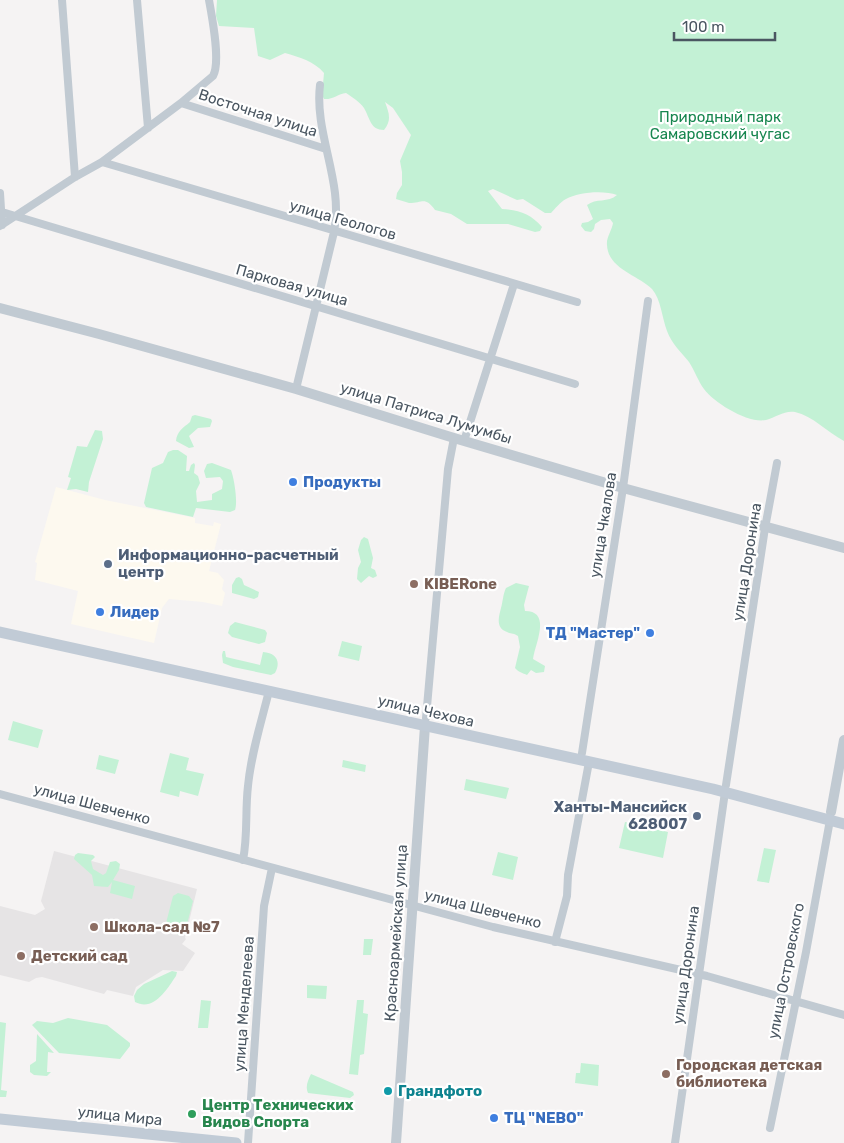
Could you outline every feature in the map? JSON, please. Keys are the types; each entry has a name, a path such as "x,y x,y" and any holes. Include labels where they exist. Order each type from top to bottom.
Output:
{"main road":[{"name":"улица Чехова","path":"0,624 269,687 726,788 830,816 844,824"},
{"name":"улица Чехова","path":"0,632 269,687"},
{"name":"улица Чехова","path":"830,816 844,816"},
{"name":"улица Мира","path":"0,1119 168,1143"},
{"name":"улица Мира","path":"0,1126 236,1143"}],"street":[{"path":"62,0 75,177"},
{"path":"137,0 148,128"},
{"path":"1,226 75,177 102,162 211,78 215,73 215,41 209,0"},
{"path":"296,389 334,232 337,212 318,106 320,84"},
{"name":"Восточная улица","path":"181,103 326,149"},
{"name":"улица Геологов","path":"102,162 334,232 577,302"},
{"path":"0,193 1,226"},
{"name":"Парковая улица","path":"2,212 13,217 575,384"},
{"name":"Красноармейская улица","path":"396,1143 425,722 448,469 491,358 514,284"},
{"name":"улица Чкалова","path":"555,942 566,896 648,301"},
{"name":"улица Патриса Лумумбы","path":"0,308 296,389 459,440 623,488 844,548"},
{"name":"улица Доронина","path":"676,1143 698,974 765,528 777,463"},
{"path":"243,860 246,841 246,804 249,777 269,687"},
{"name":"улица Островского","path":"770,1128 796,1001 844,740"},
{"name":"улица Шевченко","path":"0,794 413,906 555,942 698,974 844,1015"},
{"name":"улица Менделеева","path":"248,1143 264,906 272,868"}],"shaded area":[{"path":"56,487 105,500 195,518 195,523 213,526 214,522 221,524 209,571 218,573 224,580 222,589 225,593 222,606 169,599 162,608 154,643 71,624 78,591 35,580 37,563 35,562"},
{"name":"Школа-сад №7","path":"54,851 197,889 186,939 182,944 195,953 183,971 163,970 136,987 133,996 107,990 104,994 42,977 29,982 0,975 0,906 35,915 45,909 41,901"}],"green space":[{"name":"Природный парк Самаровский чугас","path":"217,0 844,0 844,441 802,414 788,412 766,420 751,419 732,411 709,395 689,362 669,336 655,293 646,284 612,260 607,245 613,223 610,219 601,220 595,224 591,232 585,231 581,226 582,223 593,219 587,205 610,199 617,195 598,192 584,193 564,200 551,213 545,213 523,199 517,200 493,189 488,191 502,209 524,213 534,219 542,227 540,231 535,232 508,224 467,224 451,214 435,210 429,203 423,201 409,203 396,199 402,185 400,161 411,135 393,108 385,102 389,113 389,120 384,130 373,126 362,106 346,93 330,99 324,99 322,95 324,73 316,65 285,53 270,60 258,56 254,28 219,26 216,16"},
{"path":"192,416 211,419 212,421 210,427 198,428 189,436 194,447 189,448 176,441 181,430 190,422"},
{"path":"95,430 102,431 103,439 89,482 88,492 76,489 67,490 71,478 68,477 77,446 87,447"},
{"path":"178,450 187,456 186,471 189,471 194,463 195,465 194,473 198,476 200,483 196,491 197,502 212,500 212,494 222,489 223,481 220,477 206,478 204,471 207,464 212,463 231,470 236,496 235,510 230,512 196,508 193,517 146,507 144,503 152,468 163,463 168,452"},
{"path":"364,537 368,539 373,558 371,568 375,570 377,576 373,578 369,576 361,583 357,579 358,568 361,562 358,550"},
{"path":"239,577 244,585 259,592 258,597 254,599 232,593 232,585 236,578"},
{"path":"516,583 529,586 524,605 525,611 533,612 538,616 540,622 533,659 545,666 544,672 536,673 531,670 527,675 515,668 520,647 518,636 508,633 499,625 499,615 505,590"},
{"path":"235,622 265,630 267,633 265,642 259,644 232,637 228,633 230,626"},
{"path":"342,641 362,646 359,661 338,656"},
{"path":"223,651 225,651 226,657 260,665 263,652 272,654 278,662 277,669 271,675 233,667 223,663"},
{"path":"13,721 43,730 38,748 8,740"},
{"path":"170,753 189,758 186,770 204,774 198,796 180,791 179,797 160,792"},
{"path":"99,755 119,760 115,774 96,769"},
{"path":"343,760 366,765 365,772 342,767"},
{"path":"466,779 509,788 506,799 464,790"},
{"path":"625,822 668,832 663,858 619,848"},
{"path":"764,848 776,850 769,883 757,881"},
{"path":"498,852 518,857 513,880 492,875"},
{"path":"78,853 93,855 95,857 91,861 93,869 103,875 106,873 110,862 116,861 120,864 113,880 135,886 132,899 110,893 112,882 108,887 94,886 92,875 74,859"},
{"path":"178,893 189,896 193,901 185,932 180,935 168,932 165,927 173,896"},
{"path":"364,939 373,939 371,955 363,955"},
{"path":"172,971 177,972 176,976 159,998 148,1004 135,1002 134,996 137,990 144,984"},
{"path":"307,985 327,986 326,999 307,998"},
{"path":"201,1000 211,1001 208,1028 198,1028"},
{"path":"357,1000 364,1000 363,1013 368,1014 364,1054 360,1055 358,1075 349,1074"},
{"path":"68,1018 107,1025 130,1043 130,1046 120,1059 59,1053 32,1025 37,1021 53,1023"},
{"path":"0,1022 6,1023 1,1090 7,1091 6,1097 0,1097"},
{"path":"37,1034 54,1053 48,1052 47,1072 51,1072 47,1076 34,1075 30,1072 30,1065 36,1061"},
{"path":"581,1063 599,1065 598,1086 575,1083 576,1073 580,1073"},
{"path":"311,1074 353,1092 354,1095 350,1098 308,1093 307,1086"}],"place":[{"name":"Продукты","path":"293,482"},
{"name":"Информационно-расчетный центр","path":"108,564"},
{"name":"KIBERone","path":"414,584"},
{"name":"Лидер","path":"100,612"},
{"name":"ТД \"Мастер\"","path":"650,633"},
{"name":"Ханты-Мансийск 628007","path":"697,816"},
{"name":"Школа-сад №7","path":"94,927"},
{"name":"Детский сад","path":"21,956"},
{"name":"Городская детская библиотека","path":"666,1074"},
{"name":"Грандфото","path":"388,1091"},
{"name":"Центр Технических Видов Спорта","path":"192,1114"},
{"name":"ТЦ \"NEBO\"","path":"494,1118"}]}
